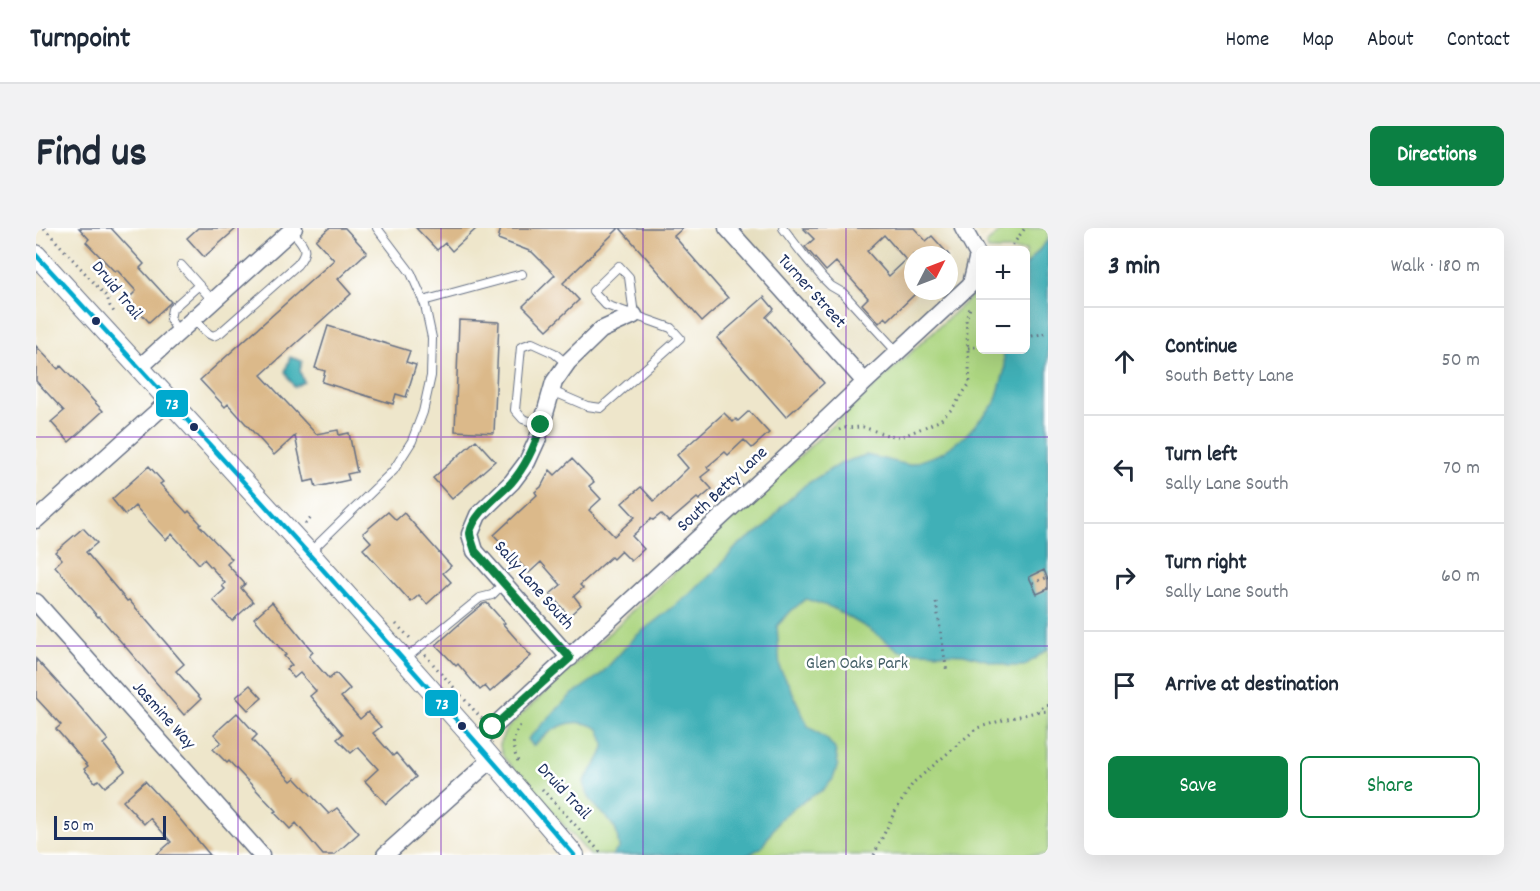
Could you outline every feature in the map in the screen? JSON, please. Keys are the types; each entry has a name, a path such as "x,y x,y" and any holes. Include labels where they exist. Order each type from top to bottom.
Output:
{"street":[{"name":"Turner Street","path":"727,228 865,382"},
{"path":"139,368 292,229"},
{"name":"South Betty Lane","path":"477,742 971,284 978,255 966,229"},
{"path":"36,255 309,553 574,855"},
{"name":"Sally Lane South","path":"570,658 475,551 470,534 478,515 512,482 527,462 538,438 554,382 567,364 601,330 634,315"},
{"path":"36,520 169,401"},
{"name":"Jasmine Way","path":"36,602 261,855"},
{"path":"385,855 492,759"}],"lane":[{"path":"309,553 393,471 412,441 423,412 432,376 432,338 423,301 411,273 377,228"},
{"path":"783,228 823,278 848,299 897,352"},
{"path":"194,318 209,334 213,336 220,333 297,265 304,257 305,251 292,229"},
{"path":"181,265 213,301"},
{"path":"552,391 587,406 601,408 680,338 671,328 634,315 606,305 593,291 619,266 629,277 634,315"},
{"path":"423,301 522,274"},
{"path":"178,332 170,319 172,309 199,285"},
{"path":"541,425 523,419 515,410 521,347 532,343 554,354 567,364"},
{"path":"404,660 480,598 492,595 504,584"}],"path":[{"name":"Druid Trail","path":"44,228 107,297 116,315"},
{"path":"1013,246 1025,228"},
{"path":"836,432 843,428 863,427 901,437 939,421 952,409 970,383 966,319 971,305"},
{"path":"1030,337 1048,333"},
{"path":"968,348 976,347"},
{"path":"304,525 312,517"},
{"path":"1033,583 1048,577"},
{"path":"936,602 947,673"},
{"path":"1036,712 1048,704"},
{"path":"874,855 894,813 913,783 977,728 1036,712 1048,711"},
{"name":"Druid Trail","path":"522,767 513,750 513,741 525,720"},
{"name":"Druid Trail","path":"538,785 603,855"}],"shaded area":[{"path":"739,228 953,228 969,257 963,280 958,285 958,246 904,246 904,300 941,300 866,370"},
{"path":"973,228 995,228 981,242"}],"green space":[{"name":"Glen Oaks Park","path":"1004,228 1048,228 1048,855 590,855 504,758 500,742 508,727 976,292 976,354 1030,354 1030,246 987,246 986,244"}],"water":[{"path":"1048,240 1048,649 1024,666 1008,666 964,654 900,651 833,608 806,599 777,626 780,669 808,726 827,739 835,749 838,764 833,779 823,790 800,803 780,819 761,848 748,855 612,855 619,848 616,831 589,797 584,781 603,752 604,743 599,729 581,723 572,723 556,728 533,746 528,739 570,696 600,675 636,636 715,571 738,545 766,527 781,507 805,485 841,463 866,455 909,465 942,453 966,435 995,403 1005,369 1003,354 1030,354 1031,259"},
{"path":"290,357 302,361 300,371 304,382 294,387 285,372"}],"building":[{"path":"79,228 111,228 144,264 140,268 171,302 149,322 128,299 136,291 86,242 89,239"},
{"path":"198,228 237,228 204,257 187,238"},
{"path":"329,228 345,228 367,252 338,279 351,294 261,375 316,434 338,430 339,435 349,433 357,472 347,474 349,480 316,487 314,480 305,482 295,436 274,455 228,404 225,407 200,380 334,260 316,240"},
{"path":"416,228 477,228 452,251 445,243 437,250"},
{"path":"501,228 619,228 563,283 579,300 547,330 523,306 555,275 532,252 498,239"},
{"path":"620,228 683,228 674,236 728,298 702,321"},
{"path":"803,228 914,228 926,241 932,236 941,246 904,246 904,258 884,235 867,251 889,276 904,262 904,300 909,300 888,320 885,317 879,323 862,304 868,298 836,262 826,271 805,247 814,239"},
{"path":"764,297 774,309 766,317 824,383 786,417 717,338"},
{"path":"459,320 499,322 494,433 455,431"},
{"path":"328,326 410,351 406,362 416,365 406,397 396,394 393,404 322,382 325,371 315,368"},
{"path":"36,346 58,369 61,366 103,411 69,442 51,422 64,411 36,381"},
{"path":"749,411 769,433 752,448 744,440 728,455 725,452 707,467 710,470 701,477 712,489 699,500 697,498 669,522 661,514 651,519 632,536 644,549 631,561 621,551 613,559 611,557 580,585 583,588 574,596 581,605 569,616 550,594 561,585 541,562 529,573 494,535 537,495 535,492 541,487 550,470 555,475 572,459 594,482 589,486 601,499 589,510 614,536 635,517 622,503 641,487 654,501 688,468 677,455 724,413 733,422 736,419 738,421"},
{"path":"476,440 495,461 452,499 433,478"},
{"path":"149,466 163,482 160,484 187,513 189,511 201,524 199,525 232,559 227,564 245,584 241,588 253,602 232,621 213,600 225,589 222,586 225,583 204,559 199,564 172,534 166,540 135,506 125,515 112,499"},
{"path":"388,512 396,520 404,513 451,566 443,573 451,582 427,604 419,595 411,602 363,549 371,542 363,533"},
{"path":"83,528 97,543 86,552 184,664 176,671 201,699 184,715 55,566 62,559 55,552"},
{"path":"1044,570 1048,580 1048,589 1037,594 1029,577"},
{"path":"272,602 313,652 309,656 329,679 336,673 350,689 341,697 360,719 368,712 381,727 373,733 393,756 396,753 416,777 386,804 365,781 378,769 358,747 351,753 337,739 343,734 310,696 316,691 300,673 294,678 286,669 292,665 284,656 286,655 254,618"},
{"path":"487,603 531,656 490,692 485,686 480,690 458,664 456,666 436,645"},
{"path":"36,659 108,740 103,744 125,771 105,787 99,780 95,782 84,769 88,766 56,729 61,725 36,698"},
{"path":"250,685 262,698 248,710 236,697"},
{"path":"237,713 257,735 252,740 291,781 295,778 329,814 337,808 359,833 334,855 323,855 296,823 290,829 229,761 227,763 213,749 221,742 214,734"},
{"path":"145,781 210,855 156,855 171,842 150,818 144,824 123,801"}],"transit line":[{"name":"73","path":"36,255 375,628 574,855"}],"route":[{"path":"493,727 570,658 475,551 470,534 478,515 512,482 527,462 541,425"}]}
